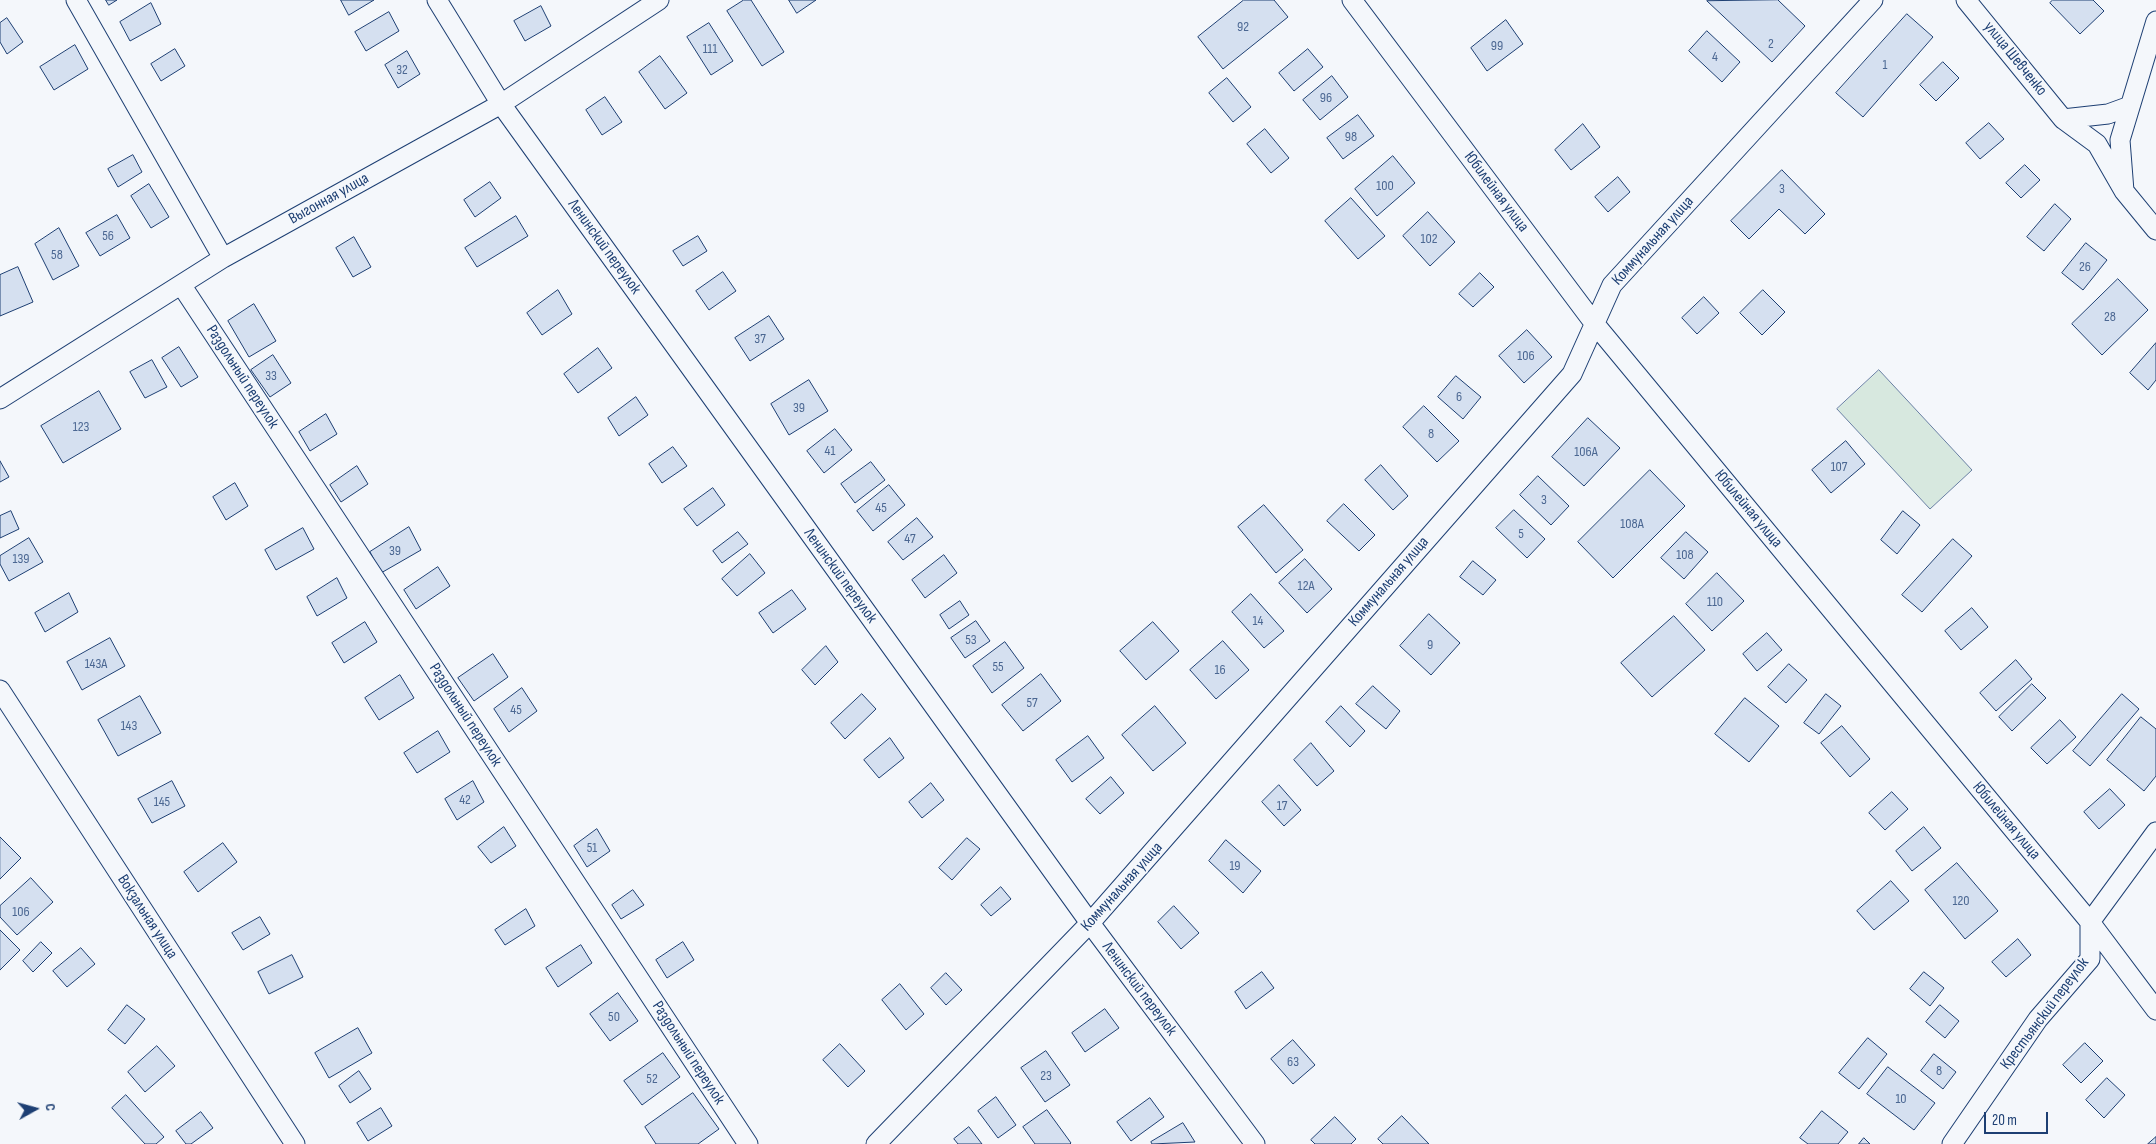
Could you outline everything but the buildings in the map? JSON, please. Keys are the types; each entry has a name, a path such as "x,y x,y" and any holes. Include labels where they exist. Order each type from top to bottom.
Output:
{"street":[{"path":"76,0 223,258"},
{"name":"Ленинский переулок","path":"437,0 501,104 1090,923 1254,1144"},
{"name":"Выгонная улица","path":"0,400 182,286 223,258 501,104 659,0"},
{"name":"Юбилейная улица","path":"1352,0 1594,323 2090,922 2156,1010"},
{"name":"Коммунальная улица","path":"876,1144 1090,923 1572,374 1612,285 1873,0"},
{"name":"улица Шевченко","path":"1966,0 2063,119 2097,144 2124,191 2156,230"},
{"path":"2124,191 2120,140 2156,21"},
{"path":"2063,119 2108,114 2130,106"},
{"name":"Раздольный переулок","path":"182,286 748,1144"},
{"name":"Вокзальная улица","path":"0,690 295,1144"},
{"path":"2090,922 2156,832"},
{"name":"Крестьянский переулок","path":"1952,1144 2038,1019 2090,959 2090,922"}],"shaded area":[{"path":"1879,370 1972,470 1930,509 1837,409"}]}
